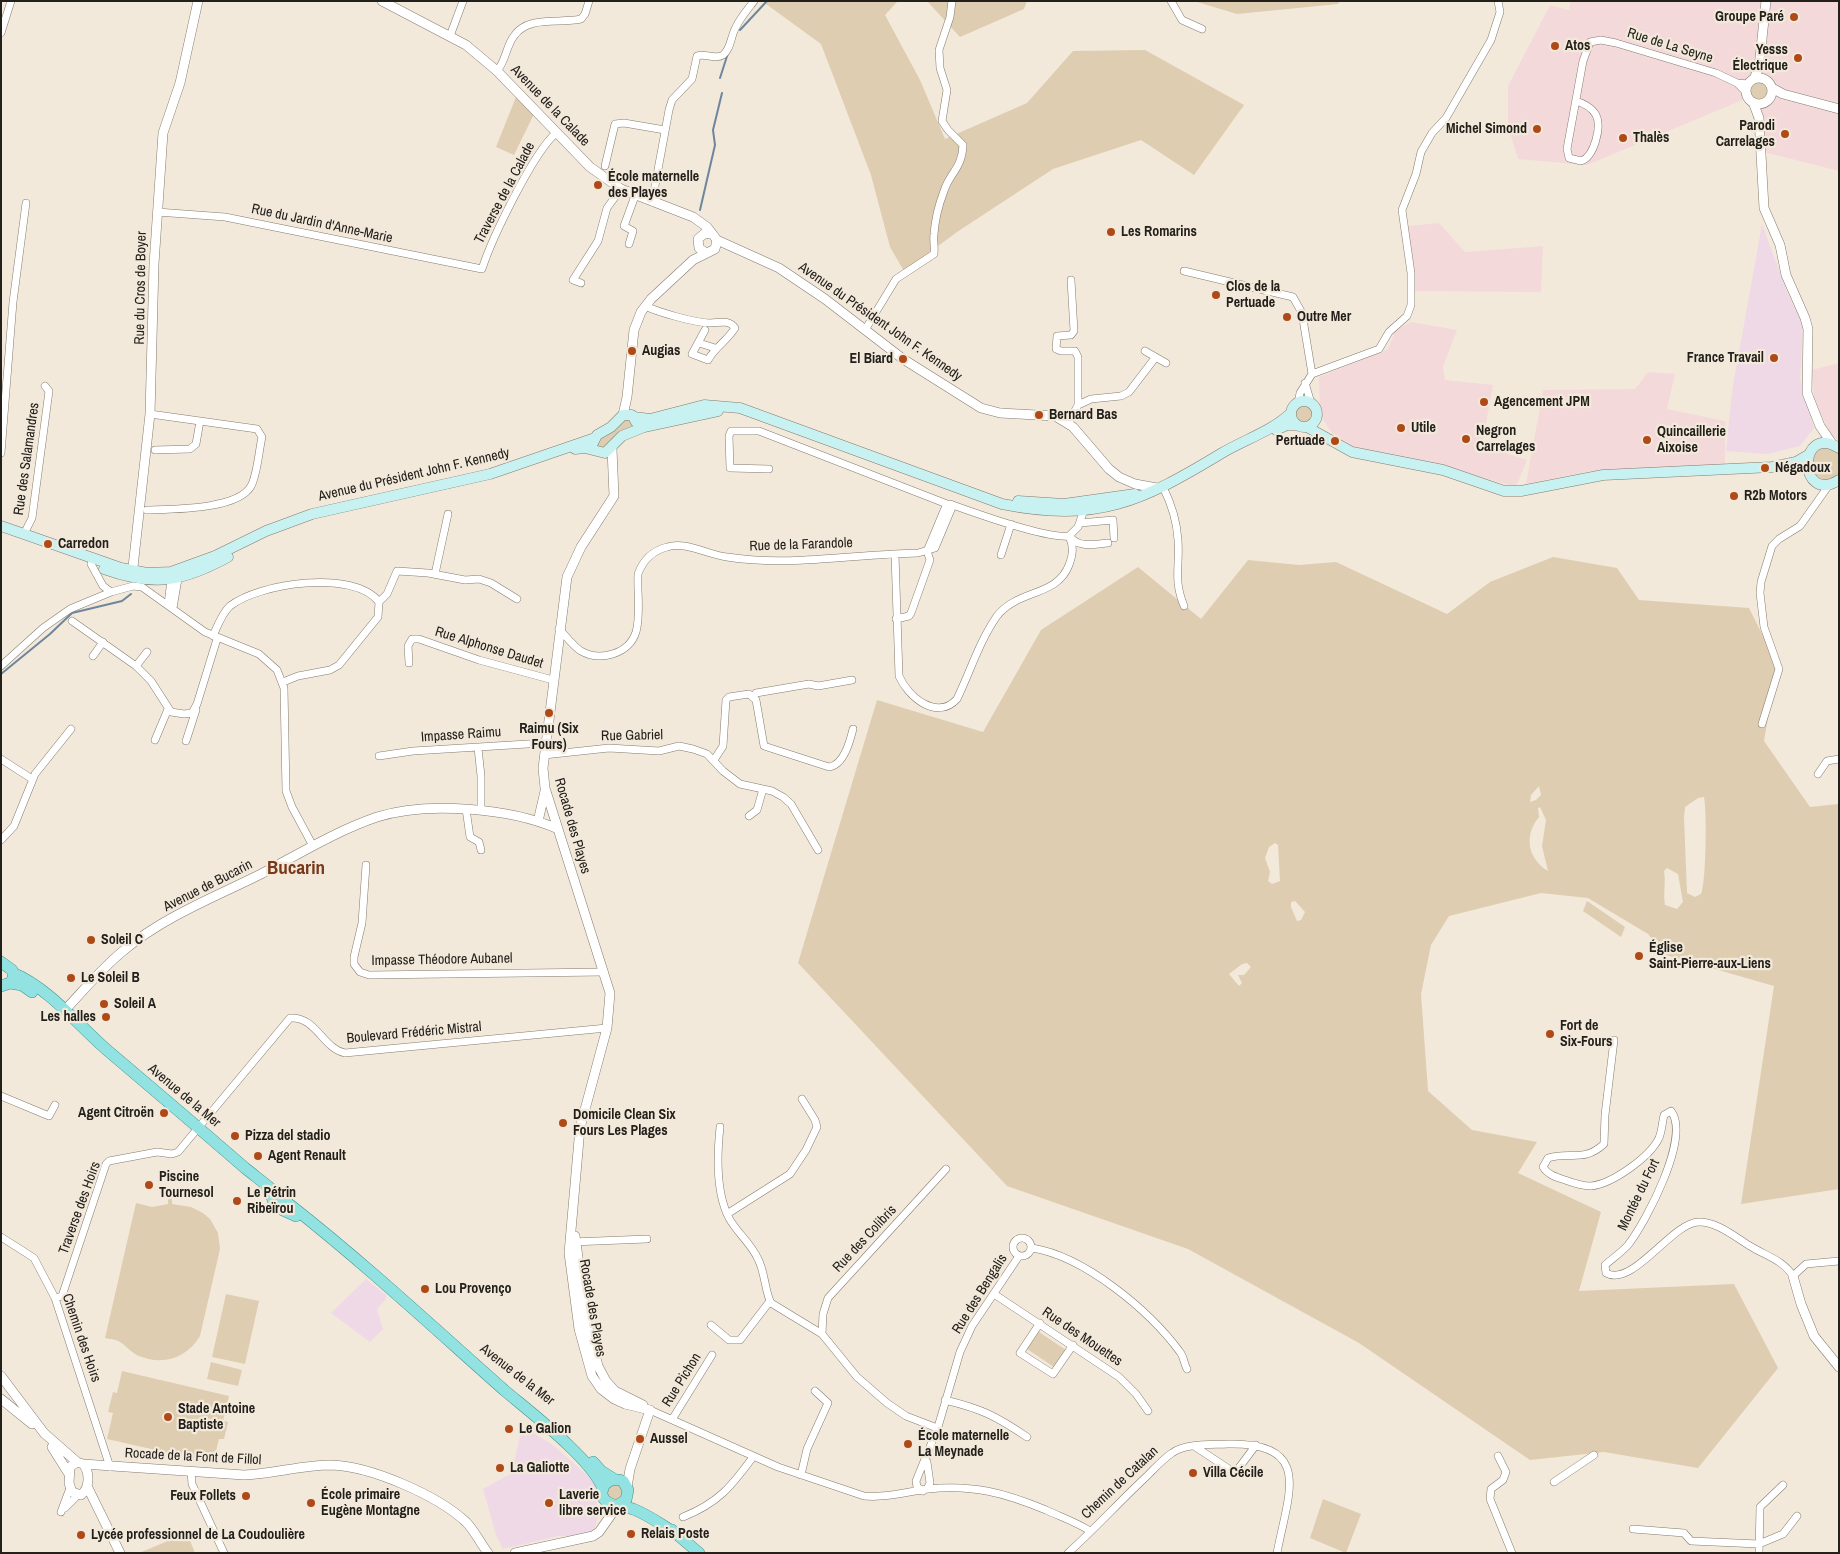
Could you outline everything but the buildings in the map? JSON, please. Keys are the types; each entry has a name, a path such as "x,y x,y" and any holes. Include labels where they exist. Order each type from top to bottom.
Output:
{"main road":[{"path":"629,416 650,419 704,405 740,408 1002,504 1029,509 1084,510 1134,500 1202,467 1270,428 1291,413 1298,403 1311,403 1316,409 1317,419 1323,431 1345,449"},
{"path":"595,438 593,444 599,452 607,452 612,449 622,436 644,427 704,413 728,411 756,413"},
{"path":"1291,413 1296,425"},
{"path":"629,416 637,424 633,432"},
{"name":"Avenue du Président John F. Kennedy","path":"53,546 91,564 133,575 176,576 205,570 269,535 278,528 312,514 490,474 595,438 629,416"},
{"path":"1307,427 1317,419"},
{"path":"1202,467 1218,461 1280,428 1296,425 1307,427 1345,449 1372,458 1444,470 1493,489 1512,492 1603,475 1772,467 1796,462 1818,446 1836,446"},
{"name":"Avenue du Président John F. Kennedy","path":"556,451 585,448 599,452"},
{"path":"1808,455 1806,468 1813,479"},
{"path":"1772,467 1796,470 1828,485 1839,480"},
{"path":"973,493 1021,501 1064,504 1125,496 1162,487"},
{"name":"Avenue du Président John F. Kennedy","path":"1,526 133,575 160,573 176,576"},
{"path":"2,963 10,967 8,981"},
{"name":"Avenue de la Mer","path":"8,981 22,977 65,1010 91,1036 257,1178 280,1200 316,1227 466,1354 570,1448 596,1476 604,1494"},
{"name":"Avenue de la Mer","path":"8,981 22,985 73,1026 91,1036"},
{"name":"Avenue de la Mer","path":"466,1354 475,1358 558,1427 601,1471 622,1484 699,1553"},
{"path":"607,1482 622,1484 626,1500 618,1505 612,1504 604,1494 607,1482"},
{"name":"Avenue de la Mer","path":"618,1505 640,1512 677,1534"}],"street":[{"path":"1,34 11,1"},
{"name":"Rue du Cros de Boyer","path":"133,575 150,414 157,212 163,133 180,83 198,1"},
{"name":"Avenue de la Calade","path":"382,1 466,45 497,71 590,167 621,189 635,196 693,217 701,223 708,243"},
{"path":"450,36 463,1"},
{"path":"497,71 503,64 514,36 523,28 542,22 581,18 585,14 589,1"},
{"path":"652,202 672,100 692,79 697,56 705,54 718,57 722,56 727,50 736,26 754,1"},
{"path":"865,330 896,279 934,254 934,234 943,192 948,181 958,168 963,154 963,145 942,121 947,90 940,68 939,50 950,17 952,1"},
{"path":"1172,1 1182,20 1202,29"},
{"path":"1298,403 1305,383 1312,374 1379,350 1389,332 1407,316 1411,305 1411,287 1402,210 1404,200 1416,174 1421,152 1432,133 1446,118 1491,40 1500,12 1498,1"},
{"path":"1766,1 1758,67 1753,83 1753,102 1759,118 1764,208 1784,256 1788,280 1805,318 1808,340 1807,393 1820,426 1836,446"},
{"name":"Rue de La Seyne","path":"1576,101 1586,48 1590,42 1595,40 1616,43 1716,73 1736,83 1753,83"},
{"path":"1753,83 1768,82 1768,95 1759,118"},
{"path":"1753,102 1768,95 1783,94 1839,109"},
{"path":"1576,101 1585,105 1596,115 1597,130 1592,152 1586,160 1581,161 1569,158 1567,153 1576,101"},
{"path":"605,166 615,124 620,122 665,130"},
{"name":"Traverse de la Calade","path":"482,269 494,238 544,145 556,133"},
{"path":"582,283 573,280 598,241 607,208 621,189"},
{"path":"629,243 633,231 624,226 635,196"},
{"path":"1,453 13,302 26,203"},
{"name":"Rue du Jardin d'Anne-Marie","path":"157,212 225,217 482,269"},
{"path":"629,416 627,397 634,330 644,306 693,260 708,243"},
{"name":"Avenue du Président John F. Kennedy","path":"708,243 735,250 779,268 826,299 903,359 981,408 1000,413 1055,416 1068,424"},
{"path":"1184,271 1293,297 1302,313 1312,374"},
{"path":"1071,280 1074,331 1071,335 1056,336 1055,340 1056,349 1075,351 1078,357 1078,405 1068,424 1109,469 1127,482 1162,487 1170,500 1178,540 1176,576 1184,606"},
{"path":"644,306 705,326 724,322 731,323 735,328 729,338 715,348 708,360 692,354 699,343 705,326"},
{"path":"699,343 715,348"},
{"path":"1145,351 1166,363"},
{"path":"1078,405 1091,399 1121,396 1129,392 1155,358"},
{"path":"1305,383 1311,403"},
{"name":"Rue des Salamandres","path":"28,536 49,391 45,386"},
{"path":"147,510 205,508 240,496 251,487 262,437 257,428 150,414"},
{"path":"155,450 190,449 196,444 200,421"},
{"path":"1818,446 1820,426"},
{"path":"769,469 730,468 729,436 731,431 758,431 950,505 1011,524 1056,535 1070,536 1076,543 1085,545 1111,541 1113,520 1080,523"},
{"name":"Rocade des Playes","path":"612,449 611,462 615,481 614,496 581,547 566,577 544,743 545,788 610,992 607,1028 581,1121 572,1242 577,1316 592,1376 601,1389 614,1399 625,1404 672,1418 753,1457"},
{"path":"599,452 611,462"},
{"path":"1813,479 1817,501"},
{"path":"1762,724 1778,669 1764,627 1760,593 1761,582 1772,546 1779,539 1800,526 1828,485"},
{"path":"896,619 909,616 911,613 930,560 926,551 936,548 950,505"},
{"path":"895,554 898,670 905,689 918,700 931,707 953,704 998,614 1018,599 1051,587 1065,575 1073,554 1070,536 1080,523 1084,510"},
{"path":"435,574 448,514"},
{"path":"1001,555 1011,524"},
{"name":"Rue de la Farandole","path":"560,629 576,647 587,654 594,656 610,655 623,649 630,643 636,629 638,574 640,568 650,555 676,545 724,557 775,562 926,551"},
{"path":"91,564 103,586 111,592"},
{"path":"284,682 298,676 330,670 339,665 378,617 379,602 387,594 397,571 435,574 491,583 517,599"},
{"path":"170,606 176,576"},
{"path":"186,741 215,638 228,608 250,596 279,587 308,583 351,586 373,595 379,602"},
{"path":"1,666 37,632 70,609 111,592 133,586 142,587 215,638 266,659 277,670 284,682 286,791 292,807 314,846"},
{"path":"72,621 136,666 151,681 171,712 192,713 197,704"},
{"name":"Rue Alphonse Daudet","path":"409,662 408,646 412,639 419,639 479,660 553,680"},
{"path":"94,656 103,642"},
{"path":"136,666 147,652"},
{"path":"754,696 756,693 809,684 818,686 852,680"},
{"path":"818,850 791,804 783,797 763,789 740,784 732,779 714,760 722,746 726,700 729,697 748,694 754,696 764,746 770,750 829,767 834,766 850,743 853,729"},
{"path":"154,740 168,708"},
{"path":"1,840 14,826 32,779 71,729"},
{"name":"Impasse Raimu","path":"379,756 413,751 544,743"},
{"name":"Rue Gabriel","path":"544,755 609,748 659,751 679,746 707,754 714,760"},
{"path":"478,748 481,809"},
{"path":"1,759 32,779"},
{"path":"1818,774 1827,761 1839,760"},
{"path":"538,819 544,805 545,788"},
{"path":"749,816 757,810 763,789"},
{"path":"466,809 470,837 479,842 481,850"},
{"name":"Avenue de Bucarin","path":"65,1010 94,978 140,937 188,910 314,846 379,816 420,810 481,809 538,819 555,820"},
{"name":"Impasse Théodore Aubanel","path":"366,865 362,924 354,957 354,964 360,972 369,975 604,972"},
{"name":"Boulevard Frédéric Mistral","path":"198,1127 290,1018 297,1017 305,1021 336,1050 345,1053 607,1028"},
{"name":"Montée du Fort","path":"1614,1040 1604,1144 1595,1152 1586,1156 1548,1158 1543,1166 1547,1172 1570,1182 1585,1186 1602,1183 1622,1173 1649,1151 1659,1138 1664,1115 1671,1111 1674,1114 1676,1130 1674,1147 1664,1180 1632,1240 1605,1265 1606,1273 1621,1274 1641,1262 1683,1228 1698,1222 1714,1224 1773,1258 1788,1269 1793,1276"},
{"path":"1,1096 49,1116 55,1105"},
{"path":"727,1214 783,1180 794,1170 817,1127 815,1120 802,1099"},
{"name":"Traverse des Hoirs","path":"55,1298 62,1296 106,1164 109,1161 157,1152 172,1154 178,1152 198,1127"},
{"path":"720,1127 720,1184 727,1214 759,1260 770,1302 822,1334 848,1368 877,1395 906,1416 938,1428"},
{"name":"Rue des Colibris","path":"822,1334 823,1314 828,1298 946,1169"},
{"name":"Chemin des Hoirs","path":"1,1237 34,1258 55,1298 110,1467"},
{"path":"1032,1248 1028,1255 1018,1256 1013,1248 1014,1242 1019,1238 1028,1240 1032,1248 1067,1259 1114,1288 1180,1351 1187,1369"},
{"path":"572,1242 647,1239"},
{"name":"Rue des Bengalis","path":"918,1479 938,1428 960,1352 972,1326 1018,1256"},
{"path":"1839,1261 1806,1264 1793,1276 1801,1304 1814,1336 1839,1366"},
{"name":"Rue des Mouettes","path":"994,1294 1073,1345 1128,1385 1148,1411"},
{"path":"711,1325 730,1340 740,1340 770,1302"},
{"path":"1040,1323 1020,1352 1053,1374 1073,1345"},
{"name":"Rue Pichon","path":"672,1418 712,1355"},
{"path":"1,1376 44,1433 87,1469 88,1482 97,1508 120,1553"},
{"path":"801,1475 807,1449 828,1403 815,1390"},
{"path":"1,1399 32,1424 57,1454 69,1474"},
{"path":"945,1400 981,1409 998,1417 1027,1437"},
{"path":"622,1484 630,1469 650,1410"},
{"path":"1194,1446 1235,1473 1256,1445"},
{"name":"Chemin de Catalan","path":"927,1485 940,1490 970,1488 998,1492 1078,1524 1090,1532 1171,1454 1194,1446 1264,1446 1279,1455 1290,1471 1291,1483 1277,1553"},
{"path":"98,1464 105,1452"},
{"path":"1554,1482 1594,1454"},
{"path":"1498,1456 1506,1472 1504,1480 1491,1489 1490,1499 1512,1553"},
{"path":"683,1517 705,1508 720,1496 753,1457 864,1496 901,1495 927,1485"},
{"name":"Rue des Bengalis","path":"926,1460 927,1485"},
{"path":"80,1463 70,1467 70,1488 61,1512 80,1495 88,1482"},
{"name":"Rocade de la Font de Fillol","path":"80,1463 110,1467 264,1475 331,1465 367,1472 400,1484 437,1502 466,1523 490,1553"},
{"name":"Rocade de la Font de Fillol","path":"88,1482 110,1467"},
{"path":"191,1472 192,1484 224,1553"},
{"path":"901,1495 918,1479"},
{"path":"918,1479 927,1485"},
{"path":"918,1479 917,1488 927,1485"},
{"path":"1759,1553 1760,1507 1783,1484"},
{"path":"70,1488 97,1508"},
{"path":"604,1494 606,1521"},
{"path":"515,1553 593,1536 599,1532 618,1505"},
{"path":"1633,1529 1684,1533 1691,1541 1759,1544 1783,1534 1797,1516"},
{"path":"1068,1553 1090,1532"},
{"path":"490,1553 496,1553"}],"shaded area":[{"path":"762,1 898,1 885,15 920,80 945,139 1027,103 1073,51 1145,50 1244,105 1194,175 1141,140 1053,169 957,232 904,271 890,247 871,175 821,44"},
{"path":"927,1 1027,1 1024,9 960,37"},
{"path":"1194,1 1340,1 1338,4 1237,14"},
{"path":"1571,1 1839,1 1839,171 1756,150 1752,109 1745,99 1587,165 1518,159 1508,127 1508,86 1550,5 1569,10"},
{"path":"1759,78 1768,82 1772,91 1768,100 1759,104 1750,100 1746,91 1750,82"},
{"path":"516,97 534,114 514,155 496,147"},
{"path":"1439,223 1465,252 1543,246 1541,292 1415,291 1408,226"},
{"path":"1762,224 1787,292 1803,326 1800,379 1814,428 1800,446 1767,454 1726,451 1732,391"},
{"path":"1411,322 1457,330 1443,367 1445,380 1493,385 1482,445 1527,460 1516,487 1433,464 1354,447 1332,433 1320,415 1319,377 1388,349 1395,331"},
{"path":"1839,363 1839,441 1830,435 1814,398 1812,370"},
{"path":"1648,372 1675,374 1667,409 1725,421 1725,467 1591,471 1526,484 1543,390 1635,389"},
{"path":"1304,401 1313,405 1317,414 1313,423 1304,427 1295,423 1291,414 1295,405"},
{"path":"623,415 637,424 598,452 594,439"},
{"path":"1814,448 1839,448 1839,480 1825,485 1810,476"},
{"path":"1553,557 1617,568 1639,600 1749,608 1777,664 1764,741 1810,807 1839,804 1839,1189 1741,1204 1774,986 1666,955 1648,934 1588,898 1541,893 1449,916 1431,945 1421,994 1428,1091 1472,1130 1537,1142 1518,1173 1601,1212 1579,1291 1734,1284 1778,1368 1698,1468 1604,1452 1530,1460 1359,1343 1188,1249 1007,1186 798,963 877,700 983,732 1041,630 1138,567 1201,619 1248,560 1299,565 1336,562 1447,614 1490,582","holes":["1539,786 1541,795 1536,800 1530,802 1531,795","1704,797 1706,831 1704,876 1701,894 1695,897 1687,893 1685,807 1698,798","1540,807 1546,820 1542,846 1548,871 1536,860 1530,846 1531,831 1539,817 1538,808","1275,843 1278,845 1280,881 1272,884 1268,881 1270,872 1265,858 1269,847","1667,868 1678,874 1683,902 1677,909 1665,905 1664,871","1295,901 1305,912 1301,920 1297,921 1291,907 1291,902","1247,963 1251,967 1244,975 1238,975 1242,983 1239,986 1229,974 1242,964"]},
{"path":"1587,901 1625,927 1621,937 1583,911"},
{"path":"168,1198 172,1198 172,1204 191,1207 210,1219 218,1233 220,1249 200,1336 195,1344 181,1355 165,1360 157,1360 139,1356 118,1341 105,1338 136,1203 152,1207 168,1204"},
{"path":"366,1279 386,1295 386,1299 377,1309 383,1329 370,1342 331,1313"},
{"path":"226,1294 259,1301 245,1364 212,1357"},
{"path":"1036,1330 1069,1352 1057,1369 1024,1347"},
{"path":"211,1362 242,1370 238,1386 207,1379"},
{"name":"Stade Antoine Baptiste","path":"122,1371 229,1396 223,1421 228,1422 224,1439 219,1439 213,1463 107,1439 113,1413 108,1412 113,1392 117,1393"},
{"path":"532,1432 553,1445 588,1476 595,1485 598,1517 594,1530 580,1536 559,1536 503,1549 496,1535 483,1489 512,1473 520,1435"},
{"path":"610,1480 628,1490 615,1505 603,1489"},
{"path":"1323,1499 1361,1514 1346,1553 1310,1538"},
{"path":"187,1533 195,1553 139,1553"}],"waterway":[{"path":"740,30 767,1"},
{"path":"720,78 728,53"},
{"path":"700,210 715,145 713,130 722,93"},
{"path":"1,674 50,634 72,613 122,601 131,594"}],"place":[{"name":"Groupe Paré","path":"1794,17"},
{"name":"Atos","path":"1555,46"},
{"name":"Yesss Électrique","path":"1798,58"},
{"name":"Michel Simond","path":"1537,129"},
{"name":"Parodi Carrelages","path":"1785,134"},
{"name":"Thalès","path":"1623,138"},
{"name":"École maternelle des Playes","path":"598,185"},
{"name":"Les Romarins","path":"1111,232"},
{"name":"Clos de la Pertuade","path":"1216,295"},
{"name":"Outre Mer","path":"1287,317"},
{"name":"Augias","path":"632,351"},
{"name":"France Travail","path":"1774,358"},
{"name":"El Biard","path":"903,359"},
{"name":"Agencement JPM","path":"1484,402"},
{"name":"Bernard Bas","path":"1039,415"},
{"name":"Utile","path":"1401,428"},
{"name":"Negron Carrelages","path":"1466,439"},
{"name":"Quincaillerie Aixoise","path":"1647,440"},
{"name":"Pertuade","path":"1335,441"},
{"name":"Négadoux","path":"1765,468"},
{"name":"R2b Motors","path":"1734,496"},
{"name":"Carredon","path":"48,544"},
{"name":"Raimu (Six Fours)","path":"549,713"},
{"name":"Soleil C","path":"91,940"},
{"name":"Église Saint-Pierre-aux-Liens","path":"1639,956"},
{"name":"Le Soleil B","path":"71,978"},
{"name":"Soleil A","path":"104,1004"},
{"name":"Les halles","path":"106,1017"},
{"name":"Fort de Six-Fours","path":"1550,1034"},
{"name":"Agent Citroën","path":"164,1113"},
{"name":"Domicile Clean Six Fours Les Plages","path":"563,1123"},
{"name":"Pizza del stadio","path":"235,1136"},
{"name":"Agent Renault","path":"258,1156"},
{"name":"Piscine Tournesol","path":"149,1185"},
{"name":"Le Pétrin Ribeïrou","path":"237,1201"},
{"name":"Lou Provenço","path":"425,1289"},
{"name":"Stade Antoine Baptiste","path":"168,1417"},
{"name":"Le Galion","path":"509,1429"},
{"name":"Aussel","path":"640,1439"},
{"name":"École maternelle La Meynade","path":"908,1444"},
{"name":"La Galiotte","path":"500,1468"},
{"name":"Villa Cécile","path":"1193,1473"},
{"name":"Feux Follets","path":"246,1496"},
{"name":"École primaire Eugène Montagne","path":"311,1503"},
{"name":"Laverie libre service","path":"549,1503"},
{"name":"Relais Poste","path":"631,1534"},
{"name":"Lycée professionnel de La Coudoulière","path":"81,1535"}],"district":[{"name":"Bucarin","path":"296,869"}]}
